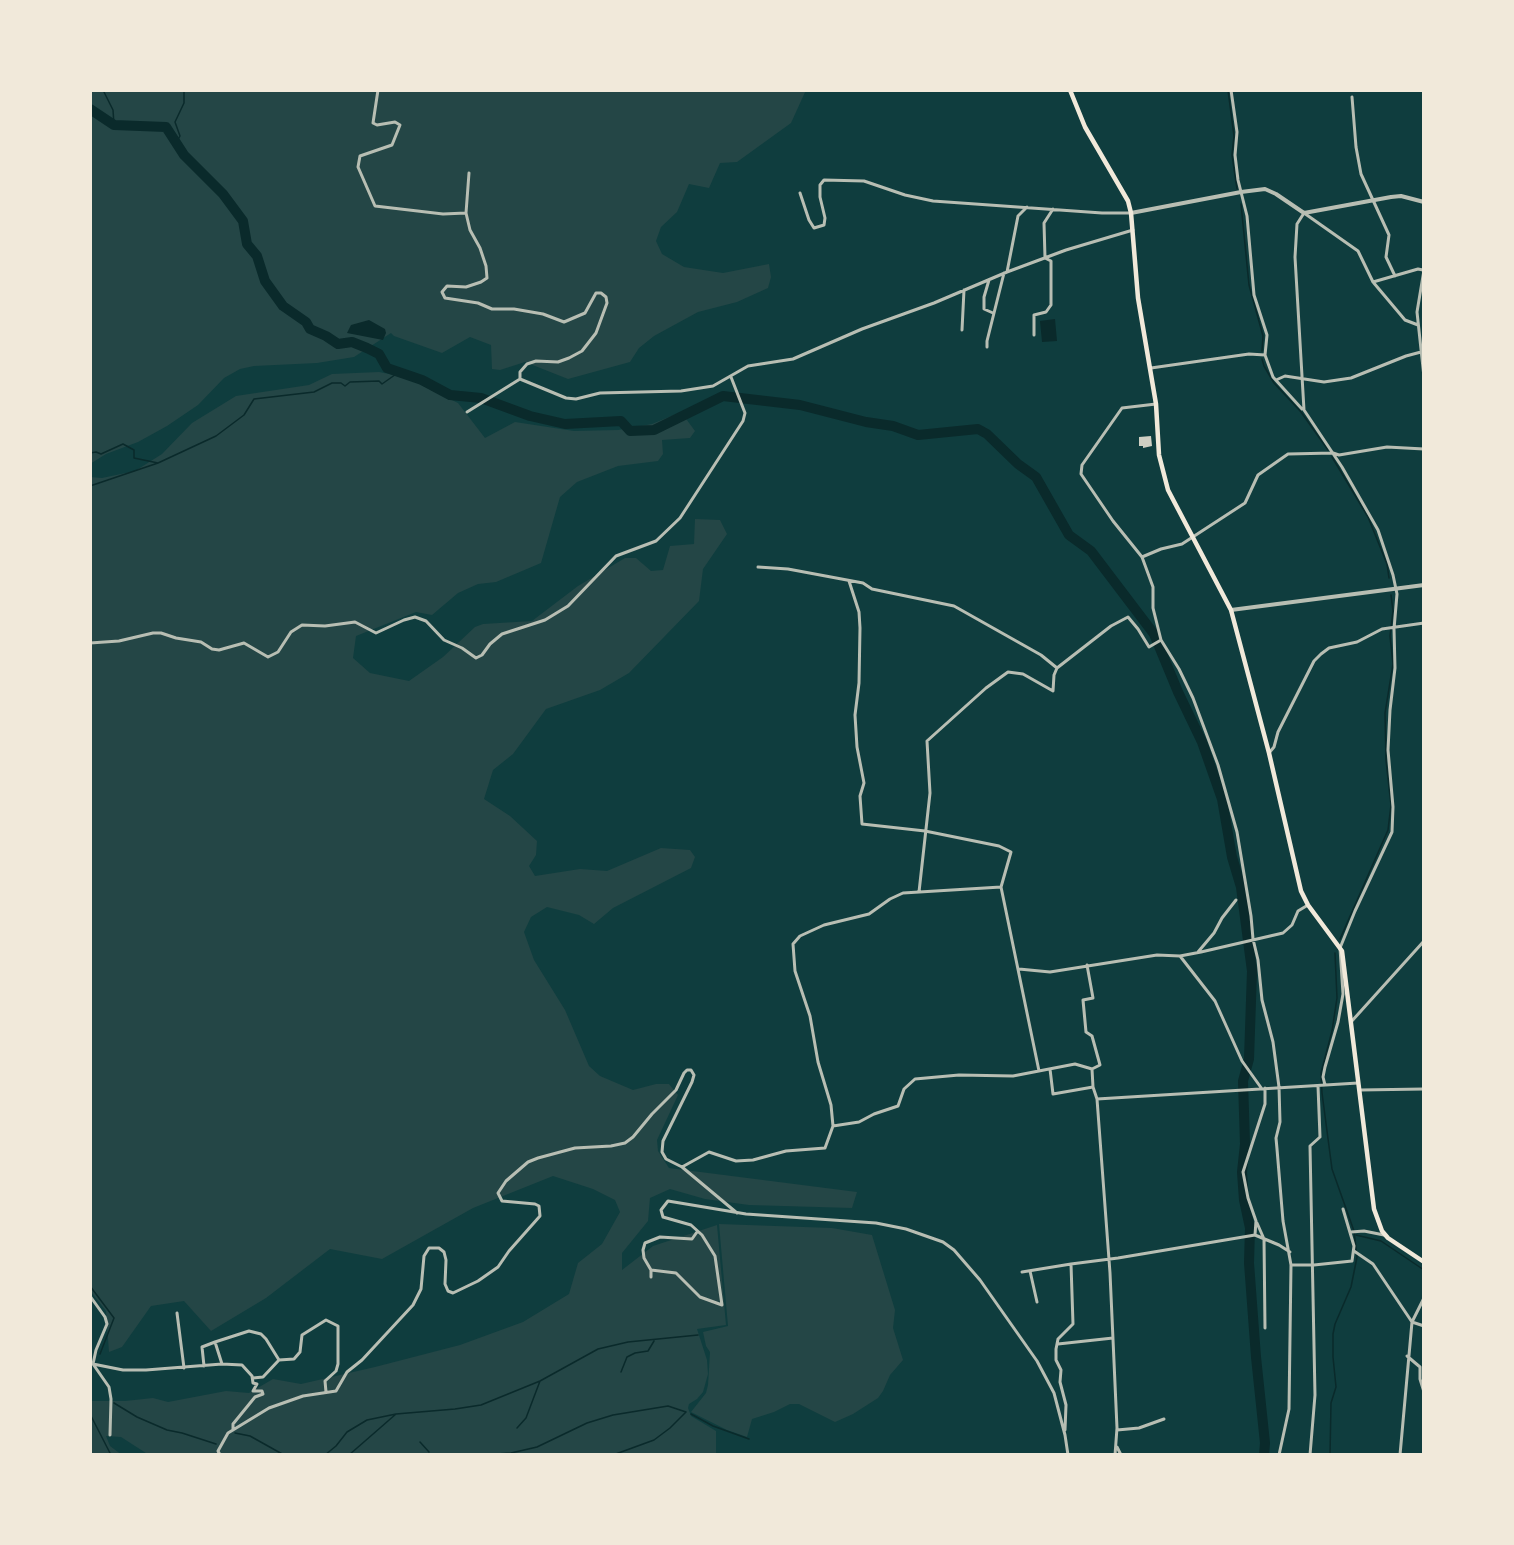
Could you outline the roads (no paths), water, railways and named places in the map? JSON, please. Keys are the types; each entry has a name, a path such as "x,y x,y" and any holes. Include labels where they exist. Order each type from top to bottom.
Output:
{"main road":[{"path":"1070,90 1085,127 1128,201 1131,213 1138,298 1156,404 1160,455 1168,490 1231,610 1269,753 1301,891 1308,905 1340,948 1346,975 1374,1209 1386,1236 1424,1262"}],"street":[{"path":"378,90 373,123 377,125 395,122 400,125 392,145 360,156 358,167 375,206 442,214 466,213"},
{"path":"1231,90 1237,132 1235,155 1247,216 1254,295 1267,335 1265,355 1276,380 1304,410 1333,453 1378,530 1396,589 1391,629 1395,668 1388,750 1393,807 1392,832 1354,911 1340,948 1343,994 1338,1022 1325,1066 1323,1077 1325,1085"},
{"path":"1352,97 1356,147 1361,174 1389,235 1386,257 1395,276"},
{"path":"469,173 466,213 470,230 480,248 486,266 487,278 466,287 447,286 442,292 445,298 478,303 492,309 514,309 543,314 564,322 585,313 596,293 601,292 606,297 606,308 596,333 582,351 558,362 536,361 527,364 520,372 520,379"},
{"path":"800,193 814,228 824,225 825,218 820,197 820,185 824,180 864,181 905,195 933,201 1102,213 1131,213 1265,189 1276,194 1358,250 1373,282 1405,320 1418,325"},
{"path":"1304,410 1295,257 1297,224 1304,213 1401,196 1424,202"},
{"path":"987,347 1018,216 1027,207"},
{"path":"1045,258 1044,223 1053,209"},
{"path":"520,379 566,398 576,399 600,393 681,390 713,386 748,366 793,359 1006,272 1133,230"},
{"path":"1034,335 1034,315 1046,312 1051,305 1051,261 1045,258"},
{"path":"1373,282 1418,269 1424,270 1417,312 1424,377"},
{"path":"988,280 984,309 994,313"},
{"path":"962,330 964,290"},
{"path":"1276,380 1285,376 1324,382 1351,378 1421,352"},
{"path":"1151,369 1249,354 1265,355"},
{"path":"90,643 119,641 161,633 201,642 212,649 244,643 268,657 278,652 291,632 302,625 325,626 355,622 376,633 415,617 426,621 444,640 462,648 476,658 483,655 490,644 502,634 545,620 568,606 615,556 656,541 686,512 743,421 745,413 731,377"},
{"path":"467,412 520,379"},
{"path":"1156,404 1122,408 1082,465 1082,474 1113,521 1142,557 1153,587 1153,608 1161,640 1193,698 1218,765 1238,832 1262,1000 1273,1042 1279,1087 1280,1122 1276,1138 1283,1221 1291,1265 1289,1408 1279,1455"},
{"path":"1142,557 1182,544 1245,503 1258,475 1288,454 1333,453 1339,455 1388,447 1424,449"},
{"path":"758,567 788,569 863,583 872,589 954,606 1041,655 1057,668"},
{"path":"849,581 859,612 860,628 859,683 855,716 857,747 864,772 864,783 860,796 862,824 925,831 999,846 1011,852 1001,887 1039,1071"},
{"path":"1231,610 1424,585"},
{"path":"919,893 930,793 927,741 986,688 1008,672 1023,674 1053,691 1057,668 1111,626 1128,617 1149,647 1161,640"},
{"path":"1269,753 1274,747 1278,732 1308,672 1321,654 1329,648 1357,642 1382,629 1424,623"},
{"path":"682,1167 709,1152 736,1161 753,1160 786,1151 825,1148 833,1126 829,1093 818,1062 810,1016 795,971 793,944 800,936 824,925 869,914 903,893 1001,887"},
{"path":"1197,953 1215,933 1222,918 1236,900"},
{"path":"1019,969 1050,972 1157,955 1180,956 1197,953 1283,933 1292,925 1298,911 1308,905"},
{"path":"1351,1022 1423,944"},
{"path":"1180,956 1215,1001 1242,1061 1264,1089 1265,1104 1243,1172 1248,1198 1264,1239 1265,1328"},
{"path":"833,1126 860,1122 874,1114 898,1106 904,1089 915,1079 959,1075 1013,1076 1076,1064 1092,1069 1100,1065 1092,1036 1086,1032 1083,1000 1093,998 1087,965"},
{"path":"1050,1069 1053,1094 1093,1087"},
{"path":"1092,1069 1109,1259 1117,1430 1115,1455"},
{"path":"220,1455 218,1451 233,1429 276,1404 336,1390 347,1372 362,1360 413,1305 421,1289 426,1251 434,1247 444,1252 445,1284 448,1291 453,1293 485,1277 498,1267 540,1216 539,1206 535,1204 502,1201 498,1193 506,1181 528,1162 538,1158 575,1148 625,1143 676,1090 687,1070 691,1070 694,1075 692,1082 663,1141 662,1152 666,1159 682,1167 692,1178 716,1193 737,1213"},
{"path":"1096,1099 1358,1083"},
{"path":"1310,1455 1314,1395 1314,1265 1310,1146 1320,1137 1318,1086"},
{"path":"1359,1091 1392,1088 1424,1089"},
{"path":"651,1270 676,1273 700,1297 722,1305 715,1256 702,1235 692,1225 663,1217 661,1209 664,1203 675,1201 737,1213 876,1223 906,1228 943,1242 954,1250 980,1280 1037,1361 1054,1393 1068,1455"},
{"path":"1291,1265 1352,1261 1356,1252 1354,1232 1343,1209"},
{"path":"1255,1235 1256,1221"},
{"path":"1354,1232 1364,1231 1386,1236"},
{"path":"651,1277 651,1270 644,1258 645,1244 660,1237 688,1240 698,1232"},
{"path":"1022,1272 1255,1235 1290,1252"},
{"path":"1356,1252 1373,1264 1412,1322 1424,1326"},
{"path":"1065,1435 1066,1405 1060,1382 1061,1370 1056,1360 1057,1344 1062,1334 1073,1324 1071,1264"},
{"path":"1030,1271 1037,1302"},
{"path":"90,1296 105,1317 107,1324 93,1364 109,1387 110,1435"},
{"path":"1400,1455 1407,1356 1412,1322 1424,1299"},
{"path":"177,1313 184,1368"},
{"path":"253,1378 262,1377 279,1360 294,1359 300,1352 302,1335 326,1320 338,1326 338,1367 325,1381 326,1392"},
{"path":"204,1366 202,1347 254,1330 266,1339 279,1360"},
{"path":"1057,1344 1113,1338"},
{"path":"215,1342 222,1364"},
{"path":"1407,1356 1420,1367 1420,1379 1424,1392"},
{"path":"93,1364 123,1370 222,1364 242,1365 250,1371 253,1383 256,1384 253,1391 262,1391 263,1394 255,1397 233,1424 233,1429"},
{"path":"1117,1430 1139,1428 1164,1419"},
{"path":"1116,1445 1121,1455"}],"waterway":[{"path":"103,90 113,110 114,125"},
{"path":"176,143 180,136 175,122 184,103 184,90"},
{"path":"1228,90 1234,136 1232,155 1237,189"},
{"path":"90,109 114,125 166,127 184,155 223,194 243,221 247,244 257,256 265,281 283,306 306,322 310,329 338,344 352,342 367,348 379,354 387,368 422,380 450,395 481,398 530,416 565,424 621,421 630,431 654,430 723,396 800,405 866,422 893,426 918,435 978,429 987,434 1018,464 1036,477 1069,535 1091,551 1154,634 1202,742 1222,799 1232,857 1241,887 1252,971 1249,1059 1243,1081 1245,1144 1242,1172 1244,1200 1250,1228 1249,1263 1265,1443 1264,1455"},
{"path":"1241,204 1249,285 1263,336 1262,351"},
{"path":"1262,359 1274,383 1301,412 1328,450"},
{"path":"90,486 158,463 216,436 244,415 254,399 314,392 332,383 341,383 345,386 350,382 379,381 382,384 399,372"},
{"path":"90,453 101,454 123,444 134,450 134,458 158,463"},
{"path":"1332,457 1368,517 1387,564 1389,578"},
{"path":"1340,939 1388,830 1391,805 1386,760 1385,713 1393,664 1390,636 1393,611 1391,595"},
{"path":"1330,1455 1331,1403 1336,1387 1333,1334 1351,1287 1357,1257 1354,1231 1332,1169 1322,1093 1321,1073 1332,1031 1337,998 1335,953"},
{"path":"1356,1235 1381,1241 1424,1270"},
{"path":"90,1286 114,1318 100,1354"},
{"path":"325,1455 347,1432 367,1420 396,1414 481,1405 540,1381 598,1349 628,1342 698,1335"},
{"path":"621,1372 627,1357 648,1351 654,1341"},
{"path":"517,1428 526,1418 540,1381"},
{"path":"114,1403 137,1417 167,1430 216,1444"},
{"path":"482,1455 511,1453 537,1447 587,1423 613,1415 668,1406 686,1412 654,1440 613,1455"},
{"path":"90,1414 111,1455"},
{"path":"349,1455 396,1414"},
{"path":"691,1414 713,1426 749,1439"},
{"path":"235,1433 250,1436 284,1455"},
{"path":"420,1442 429,1452"}]}
